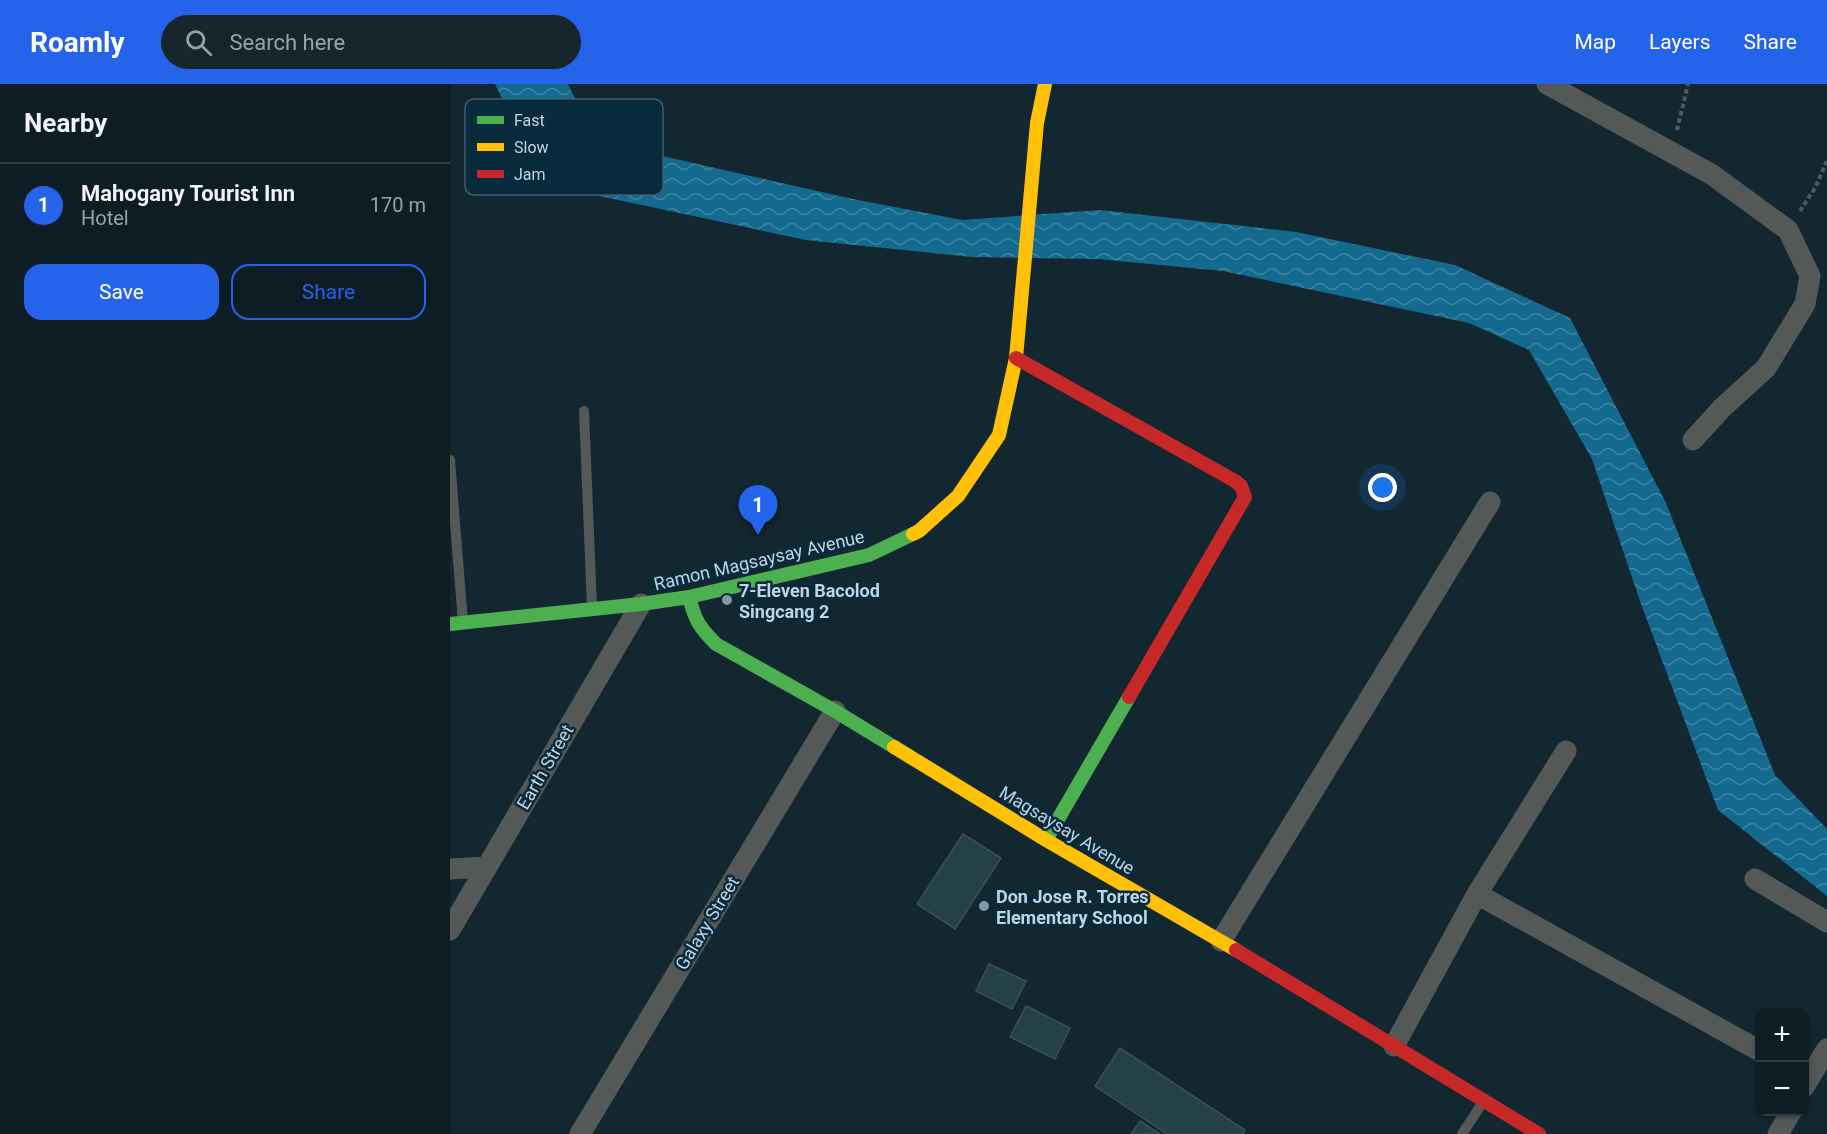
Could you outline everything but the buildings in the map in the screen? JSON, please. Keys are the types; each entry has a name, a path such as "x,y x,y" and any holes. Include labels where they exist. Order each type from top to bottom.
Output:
{"street":[{"name":"Ramon Magsaysay Avenue","path":"457,623 689,597 869,555 919,531 958,496 999,435 1016,358 1037,123 1045,84"},
{"path":"1547,84 1711,174 1788,230 1810,276 1805,304 1766,368 1722,408 1693,440"},
{"path":"1016,358 1235,481 1241,486 1245,497 1047,840"},
{"path":"1221,941 1490,502"},
{"name":"Magsaysay Avenue","path":"689,597 694,617 716,644 835,711 1539,1134"},
{"name":"Earth Street","path":"450,930 641,604"},
{"name":"Galaxy Street","path":"579,1134 835,711"},
{"path":"1394,1046 1477,894 1566,751"},
{"path":"450,869 487,867"},
{"path":"1755,879 1827,922"},
{"path":"1477,894 1755,1048"},
{"path":"1811,1083 1827,1049"},
{"path":"1778,1134 1789,1116"}],"lane":[{"path":"585,411 592,608"},
{"path":"450,460 457,623"},
{"path":"1462,1134 1483,1101"}],"path":[{"path":"1672,153 1688,84"},
{"path":"1788,230 1815,188 1827,161"}],"water":[{"path":"495,84 568,84 575,99 502,99"},
{"path":"663,156 848,198 962,220 1100,210 1296,232 1455,265 1570,318 1666,503 1775,775 1827,829 1827,896 1718,810 1641,604 1592,459 1529,350 1469,323 1223,271 1098,259 972,257 806,240 595,195 663,195"}],"traffic: fast":[{"path":"450,624 689,597 869,555 913,534"},
{"path":"689,597 698,623 716,644 894,747"},
{"path":"1046,840 1129,697"}],"traffic: slow":[{"path":"913,534 958,496 999,435 1016,358 1037,123 1045,84"},
{"path":"894,747 1046,840 1236,950"}],"traffic: jam":[{"path":"1016,358 1235,481 1241,486 1245,497 1129,697"},
{"path":"1236,950 1539,1134"}],"place":[{"name":"Mahogany Tourist Inn","path":"758,535"},
{"name":"7-Eleven Bacolod Singcang 2","path":"727,600"},
{"name":"Don Jose R. Torres Elementary School","path":"984,906"}]}
